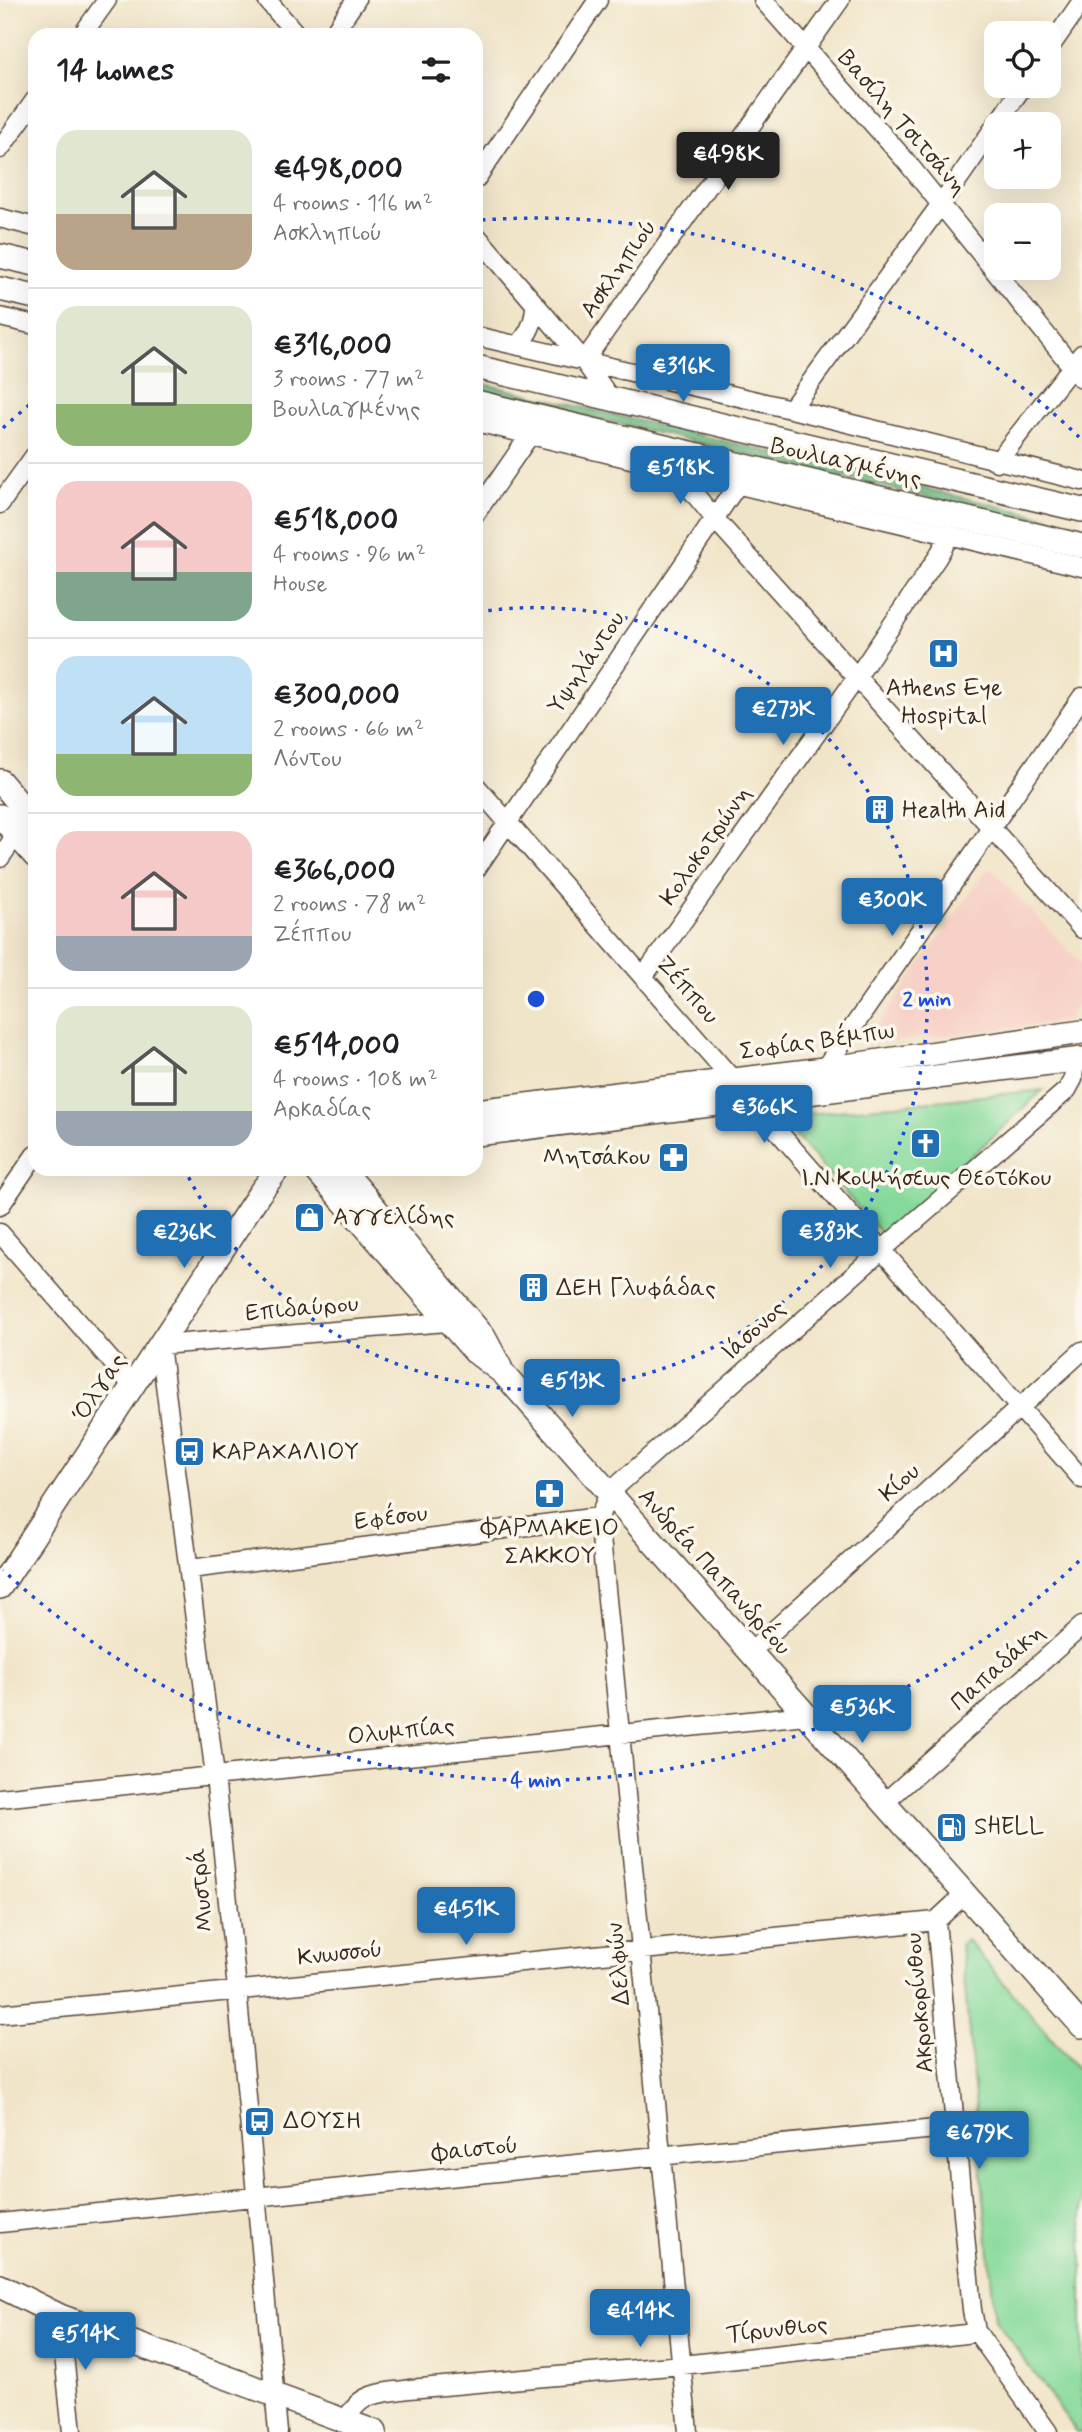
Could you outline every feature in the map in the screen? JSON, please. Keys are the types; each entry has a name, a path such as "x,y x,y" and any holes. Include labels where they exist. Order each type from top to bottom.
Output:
{"main road":[{"path":"0,256 28,262"},
{"path":"0,289 28,295"},
{"name":"Βουλιαγμένης","path":"483,369 1082,510"},
{"name":"Βουλιαγμένης","path":"483,404 1082,546"},
{"path":"0,781 28,819"},
{"path":"0,816 28,820"},
{"name":"Σοφίας Βέμπω","path":"483,1110 824,1069 1082,1032"},
{"name":"Σοφίας Βέμπω","path":"483,1133 1078,1060"},
{"name":"Όλγας","path":"244,1219 260,1176"},
{"name":"Όλγας","path":"0,1587 273,1176"},
{"name":"Ανδρέα Παπανδρέου","path":"321,1176 447,1322 474,1351 503,1373 1082,2026"},
{"name":"Ανδρέα Παπανδρέου","path":"348,1176 484,1338 503,1373"},
{"path":"0,2286 60,2316 375,2432"}],"street":[{"path":"87,28 107,0"},
{"path":"267,0 291,28"},
{"path":"337,28 356,0"},
{"path":"483,170 598,0"},
{"name":"Βασίλη Τσιτσάνη","path":"763,0 905,160 1079,367"},
{"name":"Ασκληπιού","path":"584,362 840,0"},
{"path":"1061,31 1082,1"},
{"path":"0,149 28,110"},
{"path":"791,409 984,142"},
{"path":"0,218 28,225"},
{"path":"483,244 584,362 610,398"},
{"path":"518,346 531,328 535,307"},
{"path":"0,317 28,323"},
{"path":"483,338 791,409 1082,481"},
{"path":"997,461 1079,367"},
{"path":"483,424 1082,566"},
{"path":"483,503 530,435"},
{"path":"0,505 28,465"},
{"path":"675,470 714,518 1081,926"},
{"name":"Υψηλάντου","path":"483,859 738,484"},
{"name":"Κολοκοτρώνη","path":"643,977 857,677 950,535"},
{"path":"824,1069 1082,697"},
{"name":"Ζέππου","path":"483,794 1082,1479"},
{"path":"0,858 28,821"},
{"name":"Ιάσονος","path":"609,1493 882,1250 1074,1094 1073,1079 1078,1060"},
{"path":"0,1206 28,1165"},
{"path":"0,1233 133,1386"},
{"name":"Επιδαύρου","path":"160,1345 447,1322"},
{"name":"Μυστρά","path":"160,1345 215,1776 278,2432"},
{"name":"Κίου","path":"750,1652 1082,1351"},
{"name":"Δελφών","path":"609,1493 599,1517 688,2432"},
{"name":"Εφέσου","path":"190,1569 599,1517"},
{"name":"Παπαδάκη","path":"884,1803 1082,1626"},
{"name":"Ολυμπίας","path":"0,1798 806,1715"},
{"name":"Ακροκορίνθου","path":"965,1894 936,1921 972,2310 976,2331 1048,2432"},
{"name":"Κνωσσού","path":"0,2014 936,1921"},
{"name":"Φαιστού","path":"0,2222 256,2198 659,2154 956,2127"},
{"path":"60,2316 72,2432"},
{"name":"Τίρυνθιος","path":"346,2422 351,2408 358,2401 370,2395 410,2389 682,2365 952,2336 976,2331"}],"shaded area":[{"path":"989,867 1082,964 1082,998 1066,1021 863,1045"}],"green space":[{"path":"483,384 1082,526 1082,534 483,392"},
{"path":"1043,1090 884,1237 779,1117"},
{"path":"967,1940 1082,2074 1082,2432 1077,2432 995,2320 961,1944"}],"place":[{"name":"Athens Eye Hospital","path":"944,654"},
{"name":"Health Aid","path":"879,810"},
{"name":"Ι.Ν Κοιμήσεως Θεοτόκου","path":"926,1144"},
{"name":"Μητσάκου","path":"673,1157"},
{"name":"Αγγελίδης","path":"310,1217"},
{"name":"ΔΕΗ Γλυφάδας","path":"533,1288"},
{"name":"ΚΑΡΑΧΑΛΙΟΥ","path":"189,1452"},
{"name":"ΦΑΡΜΑΚΕΙΟ ΣΑΚΚΟΥ","path":"550,1494"},
{"name":"SHELL","path":"951,1827"},
{"name":"ΔΟΥΣΗ","path":"260,2121"}]}
